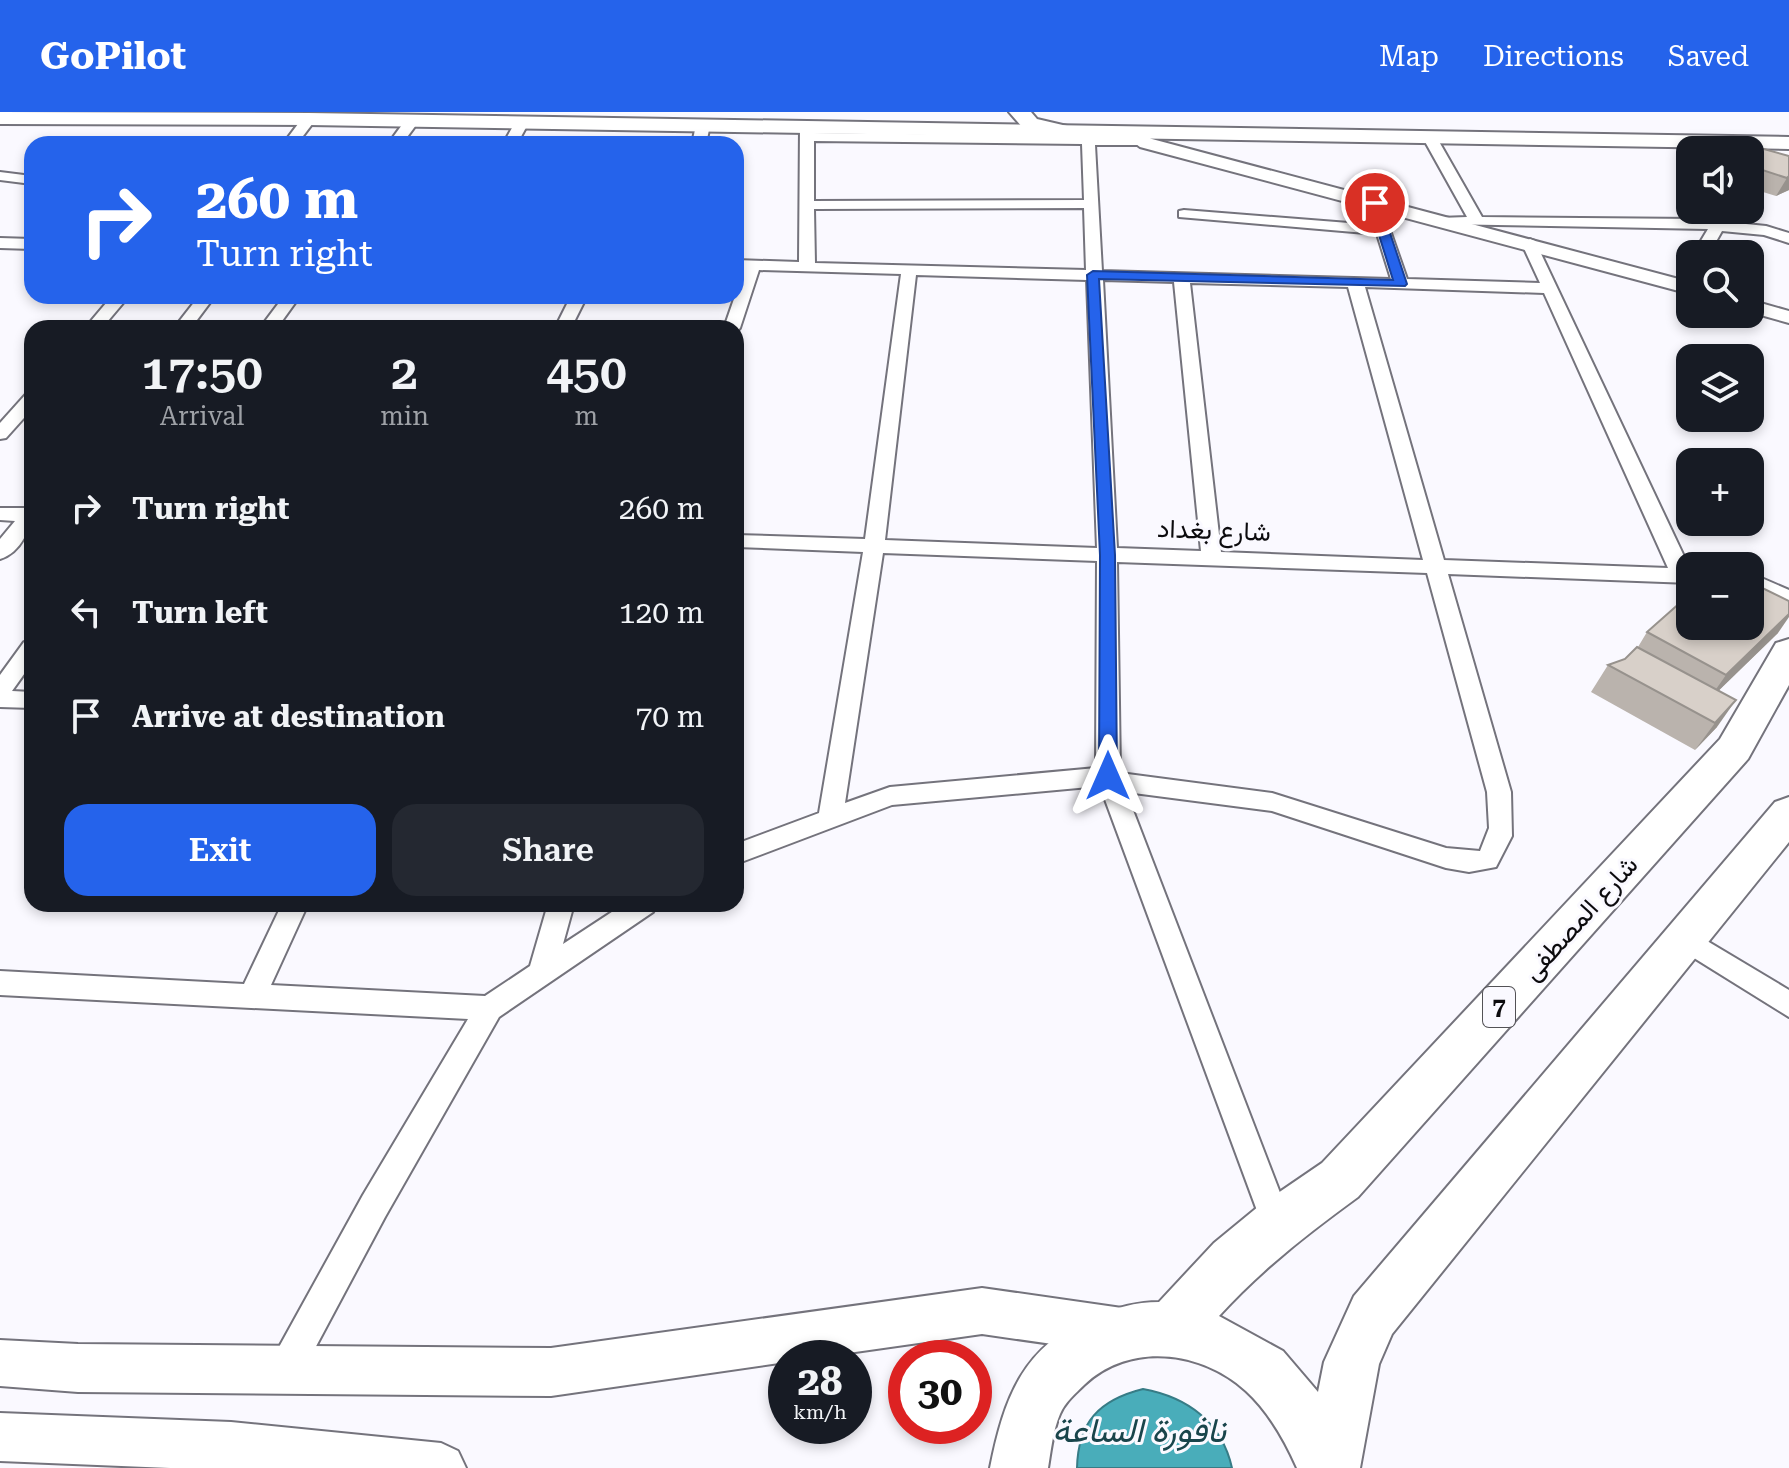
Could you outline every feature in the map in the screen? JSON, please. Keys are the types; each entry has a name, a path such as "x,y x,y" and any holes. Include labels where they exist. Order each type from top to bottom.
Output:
{"highway":[{"name":"شارع المصطفى","path":"1148,1330 1277,1224 1340,1180 1734,749 1789,652"},
{"path":"1329,1468 1352,1362 1373,1315 1540,1111 1687,940 1789,813"},
{"path":"1148,1330 1222,1343 1268,1373 1305,1419 1329,1468"},
{"name":"7","path":"1019,1468 1028,1421 1050,1379 1083,1348 1148,1330"}],"main road":[{"path":"1020,114 1030,124 1088,136 1789,143"},
{"path":"0,118 522,122 701,135 807,125 930,122 1020,114 1789,130"},
{"path":"930,122 1059,131"},
{"path":"0,1363 78,1368 551,1372 982,1311 1148,1330"},
{"path":"0,1437 212,1457 441,1468"}],"street":[{"path":"296,136 309,119"},
{"path":"401,136 412,121"},
{"path":"514,136 522,122"},
{"path":"807,267 807,125 1088,136 1107,555 1109,778 1277,1224"},
{"path":"1134,137 1530,244 1676,280"},
{"path":"1430,138 1477,221"},
{"path":"0,176 24,179"},
{"path":"1375,203 1401,284"},
{"path":"808,205 1093,204"},
{"path":"1184,214 1383,230"},
{"path":"1444,221 1718,225 1789,238"},
{"path":"1709,240 1718,225"},
{"path":"1530,244 1676,555"},
{"path":"3,246 24,245"},
{"path":"744,265 1552,288"},
{"path":"830,819 874,546 909,270"},
{"path":"1181,277 1212,558"},
{"path":"744,851 890,796 1109,778 1272,802 1446,858 1469,862 1487,860 1498,846 1503,828 1499,792 1438,567 1355,282"},
{"path":"100,320 114,304"},
{"path":"188,320 201,304"},
{"path":"1764,310 1789,317"},
{"path":"0,434 24,407"},
{"path":"0,514 24,515"},
{"path":"0,552 24,524"},
{"name":"شارع بغداد","path":"744,541 1676,576"},
{"path":"1764,577 1789,574"},
{"path":"1764,586 1789,599"},
{"path":"0,692 24,658"},
{"path":"0,699 24,700"},
{"path":"252,996 291,912"},
{"path":"542,972 559,912"},
{"path":"285,1370 374,1206 489,1008 632,912"},
{"path":"1687,940 1789,1005"},
{"path":"0,983 489,1008"}],"water":[{"name":"نافورة الساعة","path":"1143,1389 1174,1398 1200,1414 1220,1437 1232,1468 1077,1468 1082,1438 1094,1415 1114,1400"}],"building":[{"path":"1764,149 1789,156 1787,178 1764,171"},
{"path":"1764,589 1789,601 1789,614 1764,638"},
{"path":"1676,606 1676,640 1762,640 1726,675 1647,632"},
{"path":"1637,647 1736,700 1715,723 1608,665 1625,659"}],"route":[{"path":"1108,776 1107,555 1093,275 1401,284 1375,203"}]}
